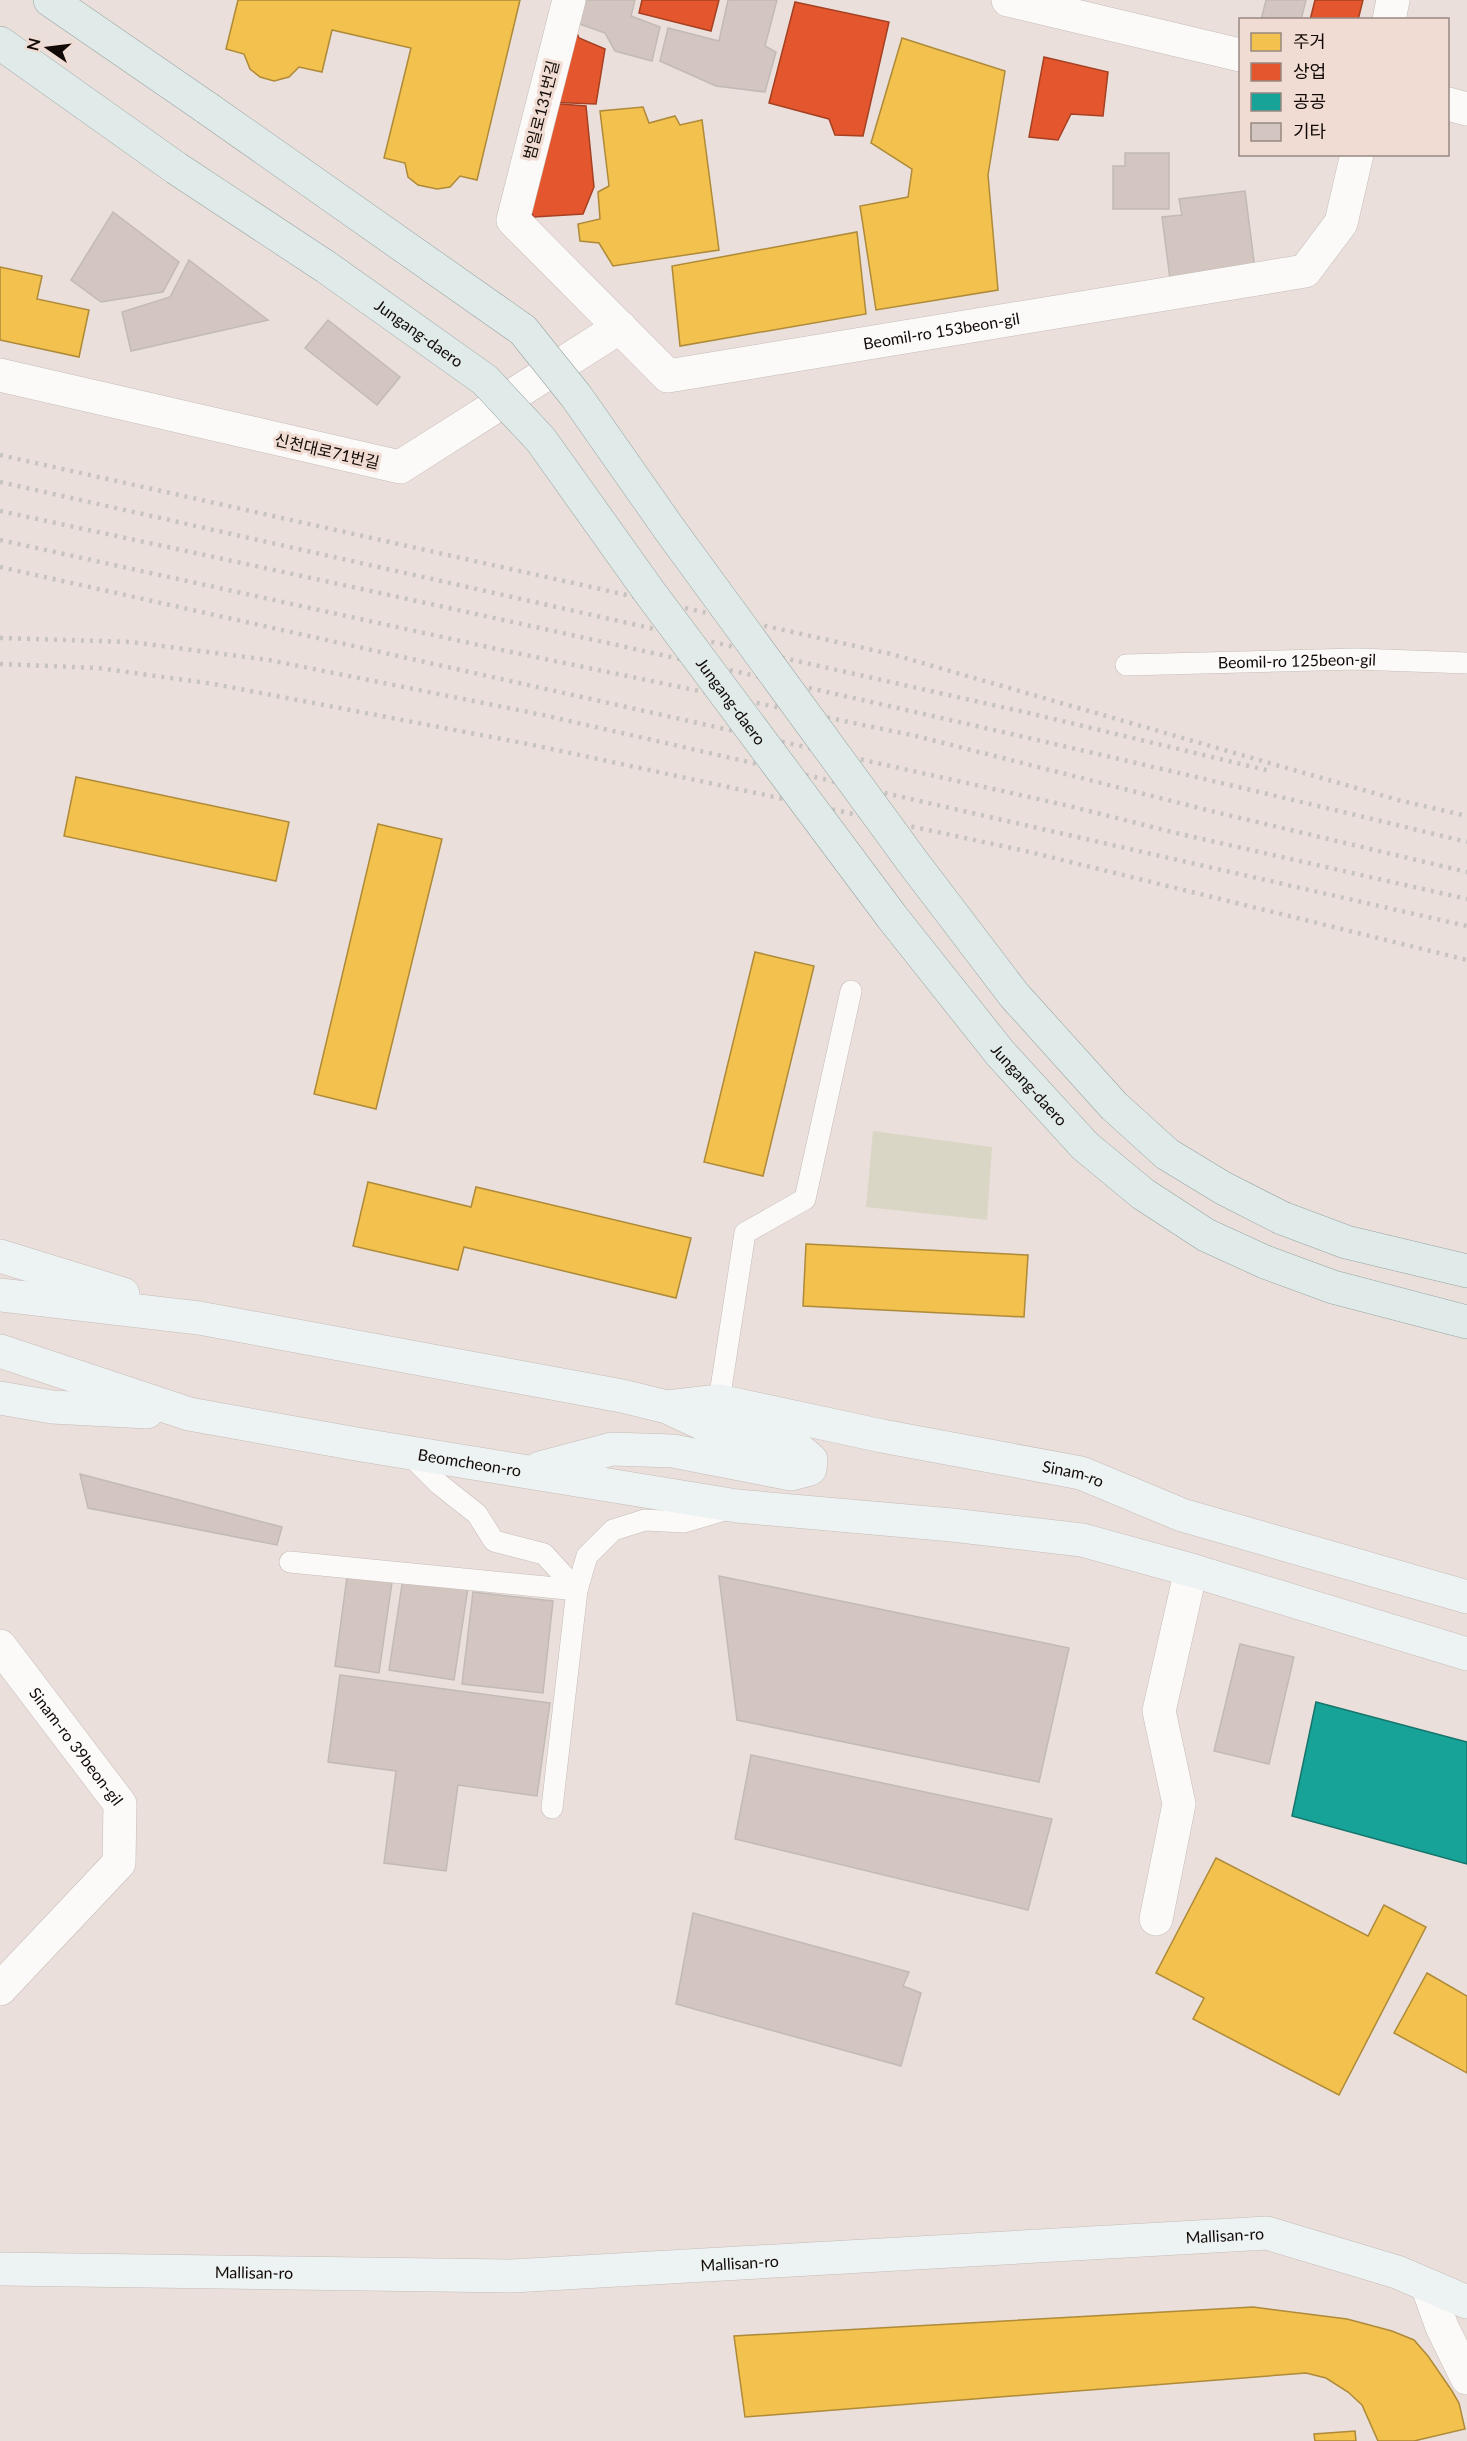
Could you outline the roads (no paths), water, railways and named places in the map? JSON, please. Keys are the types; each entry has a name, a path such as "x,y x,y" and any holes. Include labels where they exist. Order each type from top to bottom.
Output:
{"main road":[{"path":"50,0 523,330 576,396 677,539 912,861 1014,995 1114,1106 1167,1154 1223,1188 1282,1218 1346,1242 1467,1271"},
{"name":"Jungang-daero","path":"0,43 176,168 326,267 485,380 541,440 648,590 863,878 1000,1053 1085,1146 1143,1194 1206,1235 1265,1262 1333,1287 1467,1322"},
{"path":"0,1256 200,1318"},
{"path":"0,1295 200,1318 622,1396 667,1407 723,1433 797,1448 811,1460 810,1469 790,1474 673,1451 612,1449 527,1472"},
{"name":"Beomcheon-ro","path":"0,1351 189,1414 407,1453 737,1506 952,1525 1082,1540 1191,1570"},
{"path":"0,1398 52,1407 189,1414"},
{"name":"Sinam-ro","path":"667,1407 719,1401 882,1436 1080,1473 1182,1515 1467,1597"},
{"path":"1191,1570 1467,1654"},
{"name":"Mallisan-ro","path":"0,2269 512,2276 1267,2233 1397,2272 1467,2302"}],"street":[{"name":"범일로131번길","path":"513,220 569,0"},
{"path":"1008,0 1239,55"},
{"path":"1389,18 1393,0"},
{"path":"1449,104 1467,109"},
{"name":"Beomil-ro 153beon-gil","path":"513,220 668,376 1305,271 1341,223 1357,156"},
{"name":"신천대로71번길","path":"0,375 400,467 620,327"},
{"path":"1156,1919 1179,1804 1159,1711 1191,1570"},
{"name":"Sinam-ro 39beon-gil","path":"0,1646 120,1804 119,1863 0,1989"},
{"path":"1427,2285 1442,2327 1467,2378"}],"lane":[{"name":"Beomil-ro 125beon-gil","path":"1126,665 1356,659 1467,663"},
{"path":"719,1401 745,1233 804,1199 851,991"},
{"path":"407,1453 477,1514 494,1541 544,1554 577,1590"},
{"path":"552,1808 577,1590 587,1556 613,1530 645,1520 684,1522 737,1506"},
{"path":"290,1562 577,1590"}],"railway":[{"path":"0,455 891,654 1398,800 1467,816"},
{"path":"0,482 1033,714 1270,771"},
{"path":"0,511 735,671 1467,842"},
{"path":"0,540 497,649 916,736 1215,812 1467,872"},
{"path":"0,567 1065,805 1176,833 1467,899"},
{"path":"0,638 131,642 269,660 543,715 1467,926"},
{"path":"0,664 98,668 214,684 533,745 1030,852 1467,960"}]}
